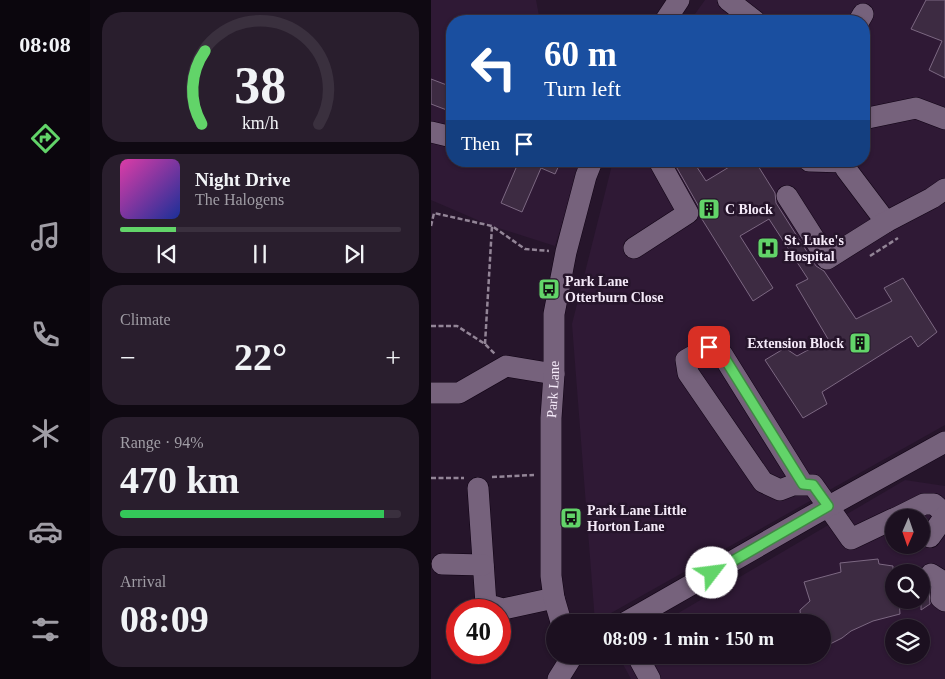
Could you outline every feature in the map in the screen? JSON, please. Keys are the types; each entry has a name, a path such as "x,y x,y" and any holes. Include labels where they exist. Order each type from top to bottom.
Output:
{"street":[{"path":"669,15 679,0"},
{"path":"728,0 745,15"},
{"path":"870,117 916,108 945,119"},
{"path":"431,132 446,136"},
{"name":"Park Lane","path":"559,614 551,576 551,418 554,374 554,314 566,252 590,167"},
{"path":"634,248 688,213 662,167"},
{"path":"846,167 886,222"},
{"path":"787,196 827,259 886,222 932,198 945,189"},
{"path":"803,484 722,354 709,347 686,360 688,374 763,482 780,490 793,485 813,485 851,539 885,523"},
{"path":"431,393 459,393 506,366 554,374"},
{"path":"642,614 828,506 944,445"},
{"path":"478,488 486,604 503,609 554,598"},
{"path":"914,509 924,504 934,504 945,515 930,537"},
{"path":"442,564 483,565"},
{"path":"931,574 942,581 941,598 945,601"},
{"path":"558,679 567,664"},
{"path":"642,664 650,679"}],"path":[{"path":"431,226 433,212 492,226 525,248 566,252"},
{"path":"485,344 492,226"},
{"path":"431,326 457,326 485,344 506,366"}],"shaded area":[{"path":"431,0 536,0 539,15 446,15 446,167 580,167 555,246 489,225 431,200"},
{"name":"St. Luke's Hospital","path":"705,0 945,0 945,425 609,614 594,614 572,324 611,167 870,167 870,15 694,15"},
{"path":"905,480 945,486 945,679 631,679 623,664 831,664 831,614 677,614"}],"building":[{"path":"926,0 945,0 945,78 929,70 942,41 911,29"},
{"path":"431,79 446,85 446,110 431,104"},
{"path":"516,167 558,167 555,174 541,168 522,212 501,203"},
{"path":"676,167 697,167 706,181 729,167 759,167 775,193 776,203 816,266 824,271 856,319 892,301 884,288 903,278 937,332 918,347 911,336 822,392 827,404 803,418 765,360 785,348 797,356 828,339 796,285 808,279 769,219 740,236 773,288 753,301 700,216 699,207"},
{"path":"878,559 879,564 885,565 885,609 900,609 900,614 873,621 851,631 831,644 831,614 800,614 800,610 810,601 804,582 841,572 840,563"}],"place":[{"name":"C Block","path":"709,209"},
{"name":"St. Luke's Hospital","path":"768,248"},
{"name":"Park Lane Otterburn Close","path":"549,289"},
{"name":"Extension Block","path":"860,343"},
{"name":"Park Lane Little Horton Lane","path":"571,518"}],"route":[{"path":"709,347 722,354 803,484 813,485 828,506 712,573"}]}
